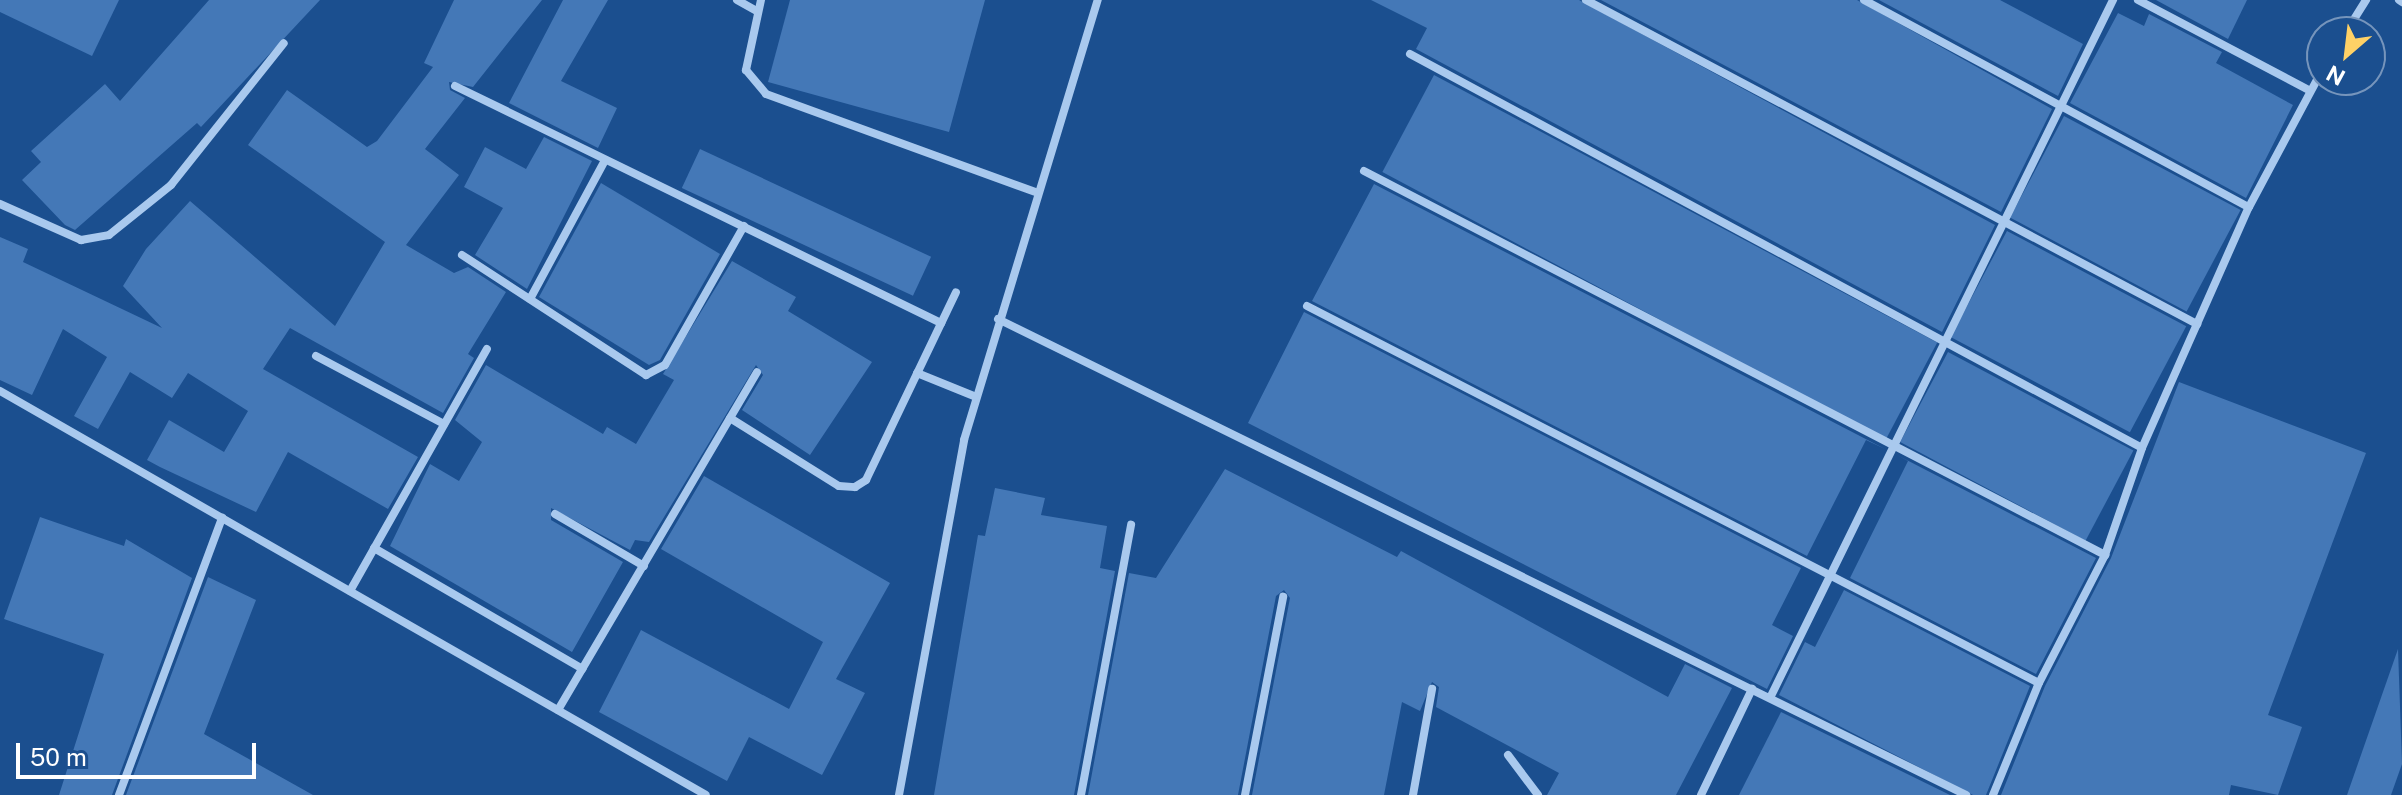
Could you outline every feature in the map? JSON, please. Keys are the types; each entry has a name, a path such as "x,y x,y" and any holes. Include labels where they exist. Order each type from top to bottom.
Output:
{"street":[{"path":"737,0 757,11"},
{"path":"761,0 746,70 766,94 1035,192"},
{"path":"899,795 976,397 1035,192 1098,0"},
{"path":"1586,0 2197,324"},
{"path":"1864,0 2249,207"},
{"path":"1770,698 1827,572 1951,340 2113,0"},
{"path":"2138,0 2306,88"},
{"path":"0,204 81,240 109,235 171,185 284,43"},
{"path":"1410,54 1951,340 2142,448"},
{"path":"455,86 604,162 744,226 941,323"},
{"path":"1993,795 2039,683 2105,555 2142,448 2249,207 2306,96"},
{"path":"530,299 604,162"},
{"path":"1364,171 2105,555"},
{"path":"462,255 634,371 657,373 744,226"},
{"path":"730,418 839,486 855,487 866,480 956,292"},
{"path":"1307,306 2039,683"},
{"path":"998,319 1966,795"},
{"path":"350,591 487,349"},
{"path":"316,356 444,424"},
{"path":"558,710 757,372"},
{"path":"917,373 976,397"},
{"path":"0,391 706,795"},
{"path":"555,514 644,566"},
{"path":"119,795 222,518"},
{"path":"1081,795 1131,525"},
{"path":"374,548 583,669"},
{"path":"1245,795 1283,597"},
{"path":"1413,795 1432,689"},
{"path":"1701,795 1752,689"},
{"path":"1508,755 1538,795"}],"building":[{"path":"0,0 119,0 92,56 0,12"},
{"path":"209,0 320,0 201,127 197,123 75,230 65,225 22,180 41,162 31,151 105,84 120,101"},
{"path":"454,0 542,0 473,87 449,82 450,90 465,98 425,149 459,175 406,245 454,273 468,267 506,292 468,354 474,358 443,413 290,328 263,369 418,457 388,509 288,452 256,512 147,460 169,420 224,452 248,411 188,373 172,398 130,372 98,429 74,416 107,357 63,329 32,395 0,380 0,237 28,249 23,262 162,328 123,286 146,249 190,201 335,326 385,242 248,145 287,90 367,147 377,141 433,67 424,63"},
{"path":"563,0 608,0 561,81 617,108 598,148 509,103"},
{"path":"790,0 985,0 949,132 768,82"},
{"path":"1371,0 1579,0 1995,225 1942,332 1416,49 1427,28"},
{"path":"1601,0 1857,0 2052,109 2001,212"},
{"path":"1879,0 2000,0 2083,44 2058,96"},
{"path":"2156,0 2247,0 2228,39"},
{"path":"2118,13 2144,26 2149,14 2222,52 2216,63 2293,105 2246,198 2070,103"},
{"path":"1434,75 1937,343 1886,440 1382,172"},
{"path":"2064,116 2241,210 2187,311 2010,218"},
{"path":"544,137 592,161 527,289 475,255 503,208 464,187 485,147 526,169"},
{"path":"700,149 931,257 913,296 682,188"},
{"path":"601,183 720,254 660,360 649,365 539,297"},
{"path":"1374,184 1885,449 1866,440 1807,556 1312,301"},
{"path":"2007,231 2186,326 2130,432 1951,337"},
{"path":"732,261 796,297 788,311 872,362 810,455 742,410 763,375 756,365 649,542 635,540 630,550 551,508 551,520 623,562 572,652 390,546 430,464 459,481 482,442 455,420 486,365 603,434 607,427 636,444 674,380 663,374"},
{"path":"1304,312 1801,568 1772,625 1793,636 1767,689 1248,423"},
{"path":"1948,352 2133,451 2086,541 1900,442"},
{"path":"2179,382 2366,453 2268,715 2302,727 2278,795 2231,785 2229,795 2001,795 2045,686 2111,558"},
{"path":"1897,455 2096,558 2036,674 1850,578 1908,461"},
{"path":"1225,469 1397,557 1401,551 1668,697 1685,664 1732,688 1676,795 1547,795 1559,773 1436,707 1439,687 1432,682 1420,711 1402,702 1384,795 1252,795 1290,598 1284,590 1276,596 1238,795 1088,795 1129,573 1156,578"},
{"path":"704,476 890,583 836,679 865,693 822,775 749,737 727,781 599,712 641,630 789,709 823,642 661,549"},
{"path":"995,488 1045,498 1041,515 1107,526 1100,568 1115,571 1074,795 934,795 978,535 985,536"},
{"path":"40,517 124,546 126,539 192,578 112,795 59,795 104,654 4,619"},
{"path":"208,577 256,600 204,734 313,795 126,795"},
{"path":"1844,590 2030,686 1986,795 1973,795 1779,695 1805,642 1815,647"},
{"path":"2398,649 2402,764 2391,795 2347,795"},
{"path":"1781,712 1950,795 1739,795"}]}
